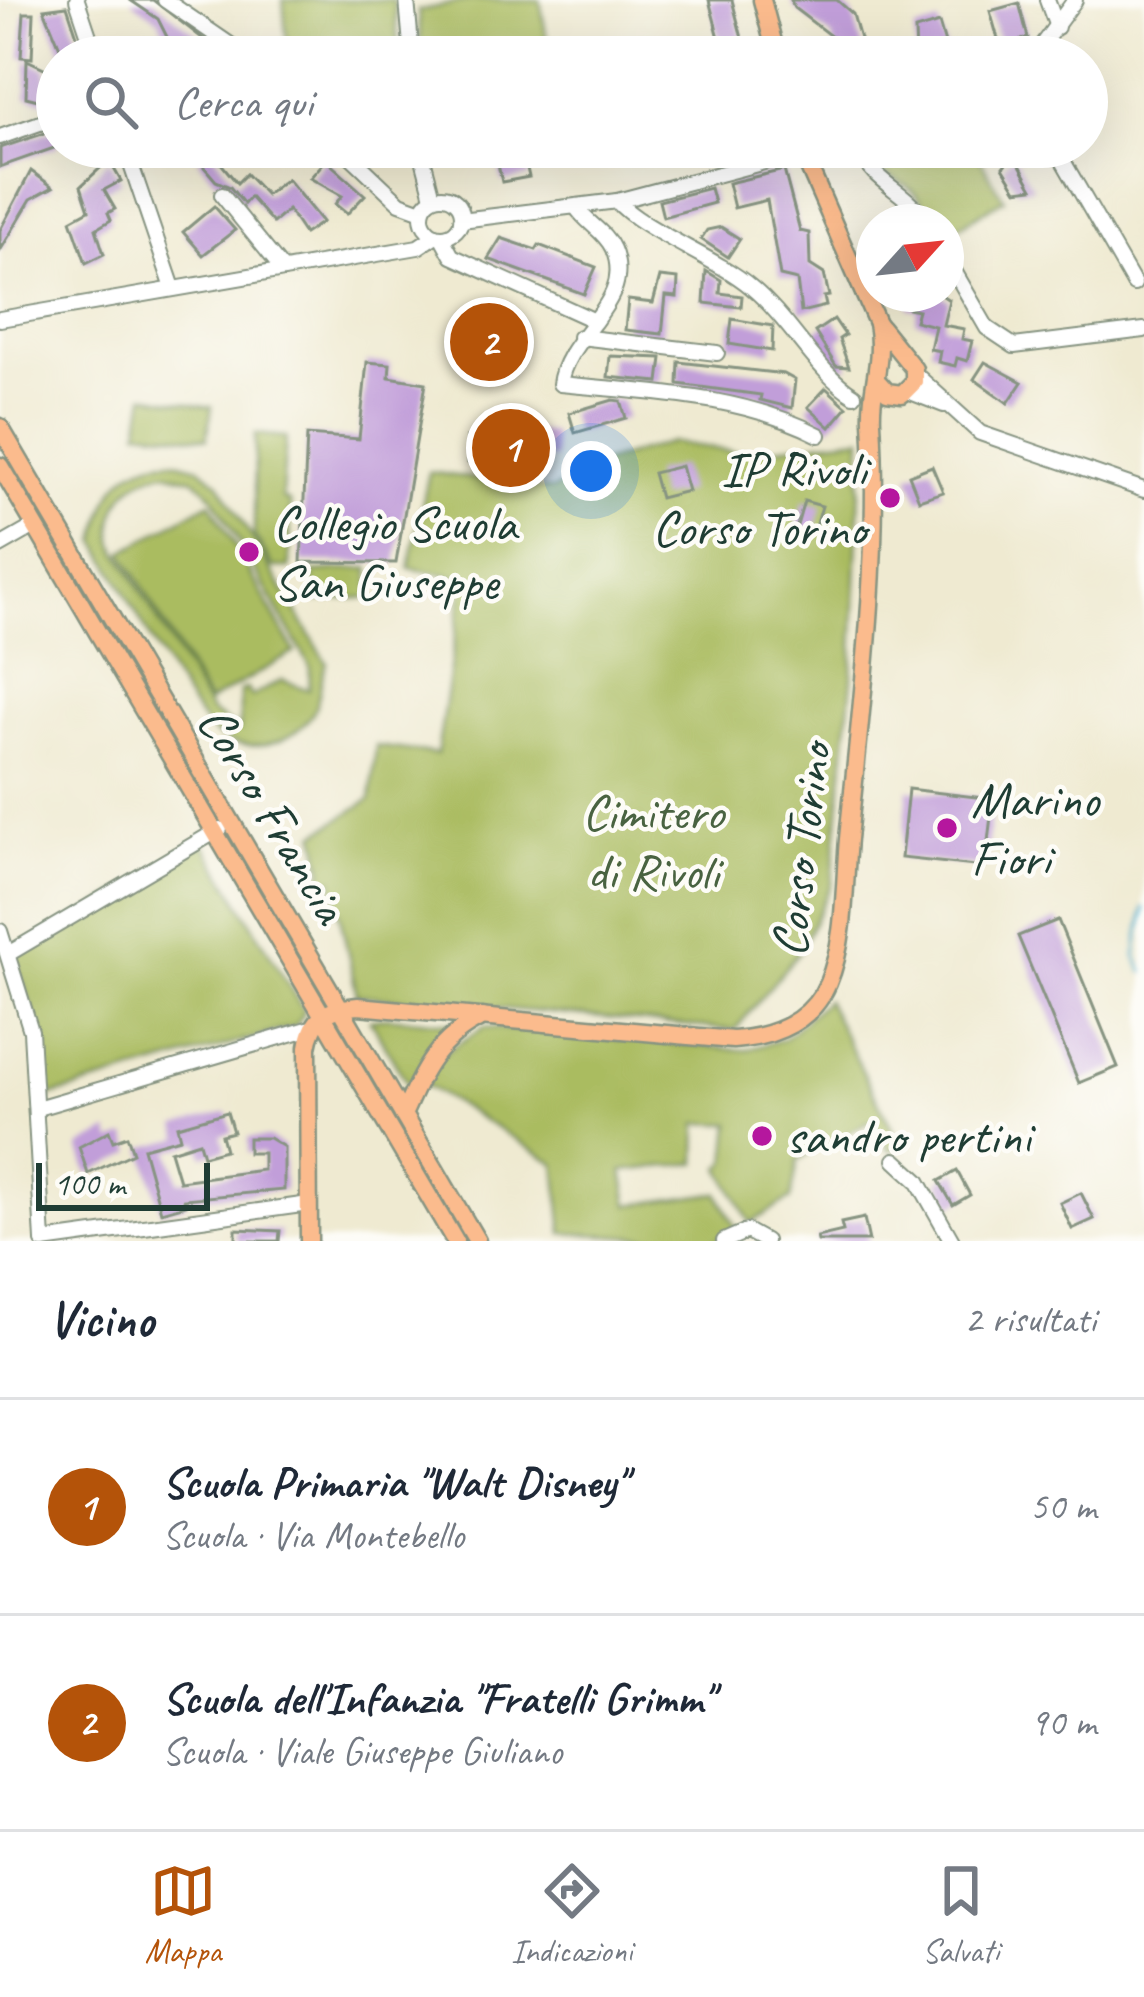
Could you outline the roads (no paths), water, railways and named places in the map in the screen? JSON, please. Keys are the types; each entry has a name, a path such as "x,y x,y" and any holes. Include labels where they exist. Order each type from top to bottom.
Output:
{"main road":[{"path":"762,0 771,36"},
{"name":"Corso Torino","path":"340,1008 733,1040 775,1033 807,1014 820,998 836,951 859,731 874,433 887,368 877,323 809,168"},
{"path":"887,368 907,387"},
{"path":"887,368 907,387"},
{"name":"Corso Torino","path":"874,433 907,387"},
{"name":"Corso Francia","path":"0,428 221,828 316,1021 455,1241"},
{"name":"Corso Francia","path":"0,466 221,828 340,1008 477,1241"},
{"path":"309,1241 316,1021 340,1008"},
{"path":"403,1115 430,1057 452,1035 485,1017"}],"street":[{"path":"77,0 89,36"},
{"path":"166,0 219,36"},
{"path":"407,0 410,36"},
{"path":"1047,0 1057,27"},
{"path":"1050,36 1075,0"},
{"path":"0,137 36,124"},
{"path":"132,168 173,288"},
{"path":"363,168 400,203 422,211"},
{"path":"425,168 433,197"},
{"path":"0,320 418,248 438,235 451,234 461,220 617,201 734,168"},
{"path":"869,168 874,177 907,195 913,204"},
{"path":"1067,168 1134,284"},
{"path":"222,195 283,270"},
{"path":"422,211 433,197"},
{"path":"433,197 457,202 461,220"},
{"path":"617,201 751,286 791,322 825,372 854,395"},
{"path":"576,207 606,238 616,262 616,286 566,357 560,384 714,399 782,416 819,435"},
{"path":"422,211 426,227 452,256 595,321"},
{"path":"964,288 987,328 1014,346 1144,330"},
{"path":"580,337 717,353"},
{"path":"907,387 949,407 999,442 1144,490"},
{"path":"0,546 35,526"},
{"path":"8,954 221,828"},
{"path":"0,931 28,1014 43,1241 309,1204"},
{"path":"37,1108 316,1021"},
{"path":"895,1160 917,1181 952,1241"},
{"path":"724,1241 747,1232 765,1241"}],"waterway":[{"path":"1144,908 1136,956 1144,972"}],"place":[{"name":"Scuola dell'Infanzia \"Fratelli Grimm\"","path":"489,342"},
{"name":"Scuola Primaria \"Walt Disney\"","path":"511,448"},
{"name":"IP Rivoli Corso Torino","path":"890,498"},
{"name":"Collegio Scuola San Giuseppe","path":"249,552"},
{"name":"Marino Fiori","path":"947,828"},
{"name":"sandro pertini","path":"762,1136"}],"park label":[{"name":"Cimitero di Rivoli","path":"653,841"}]}
